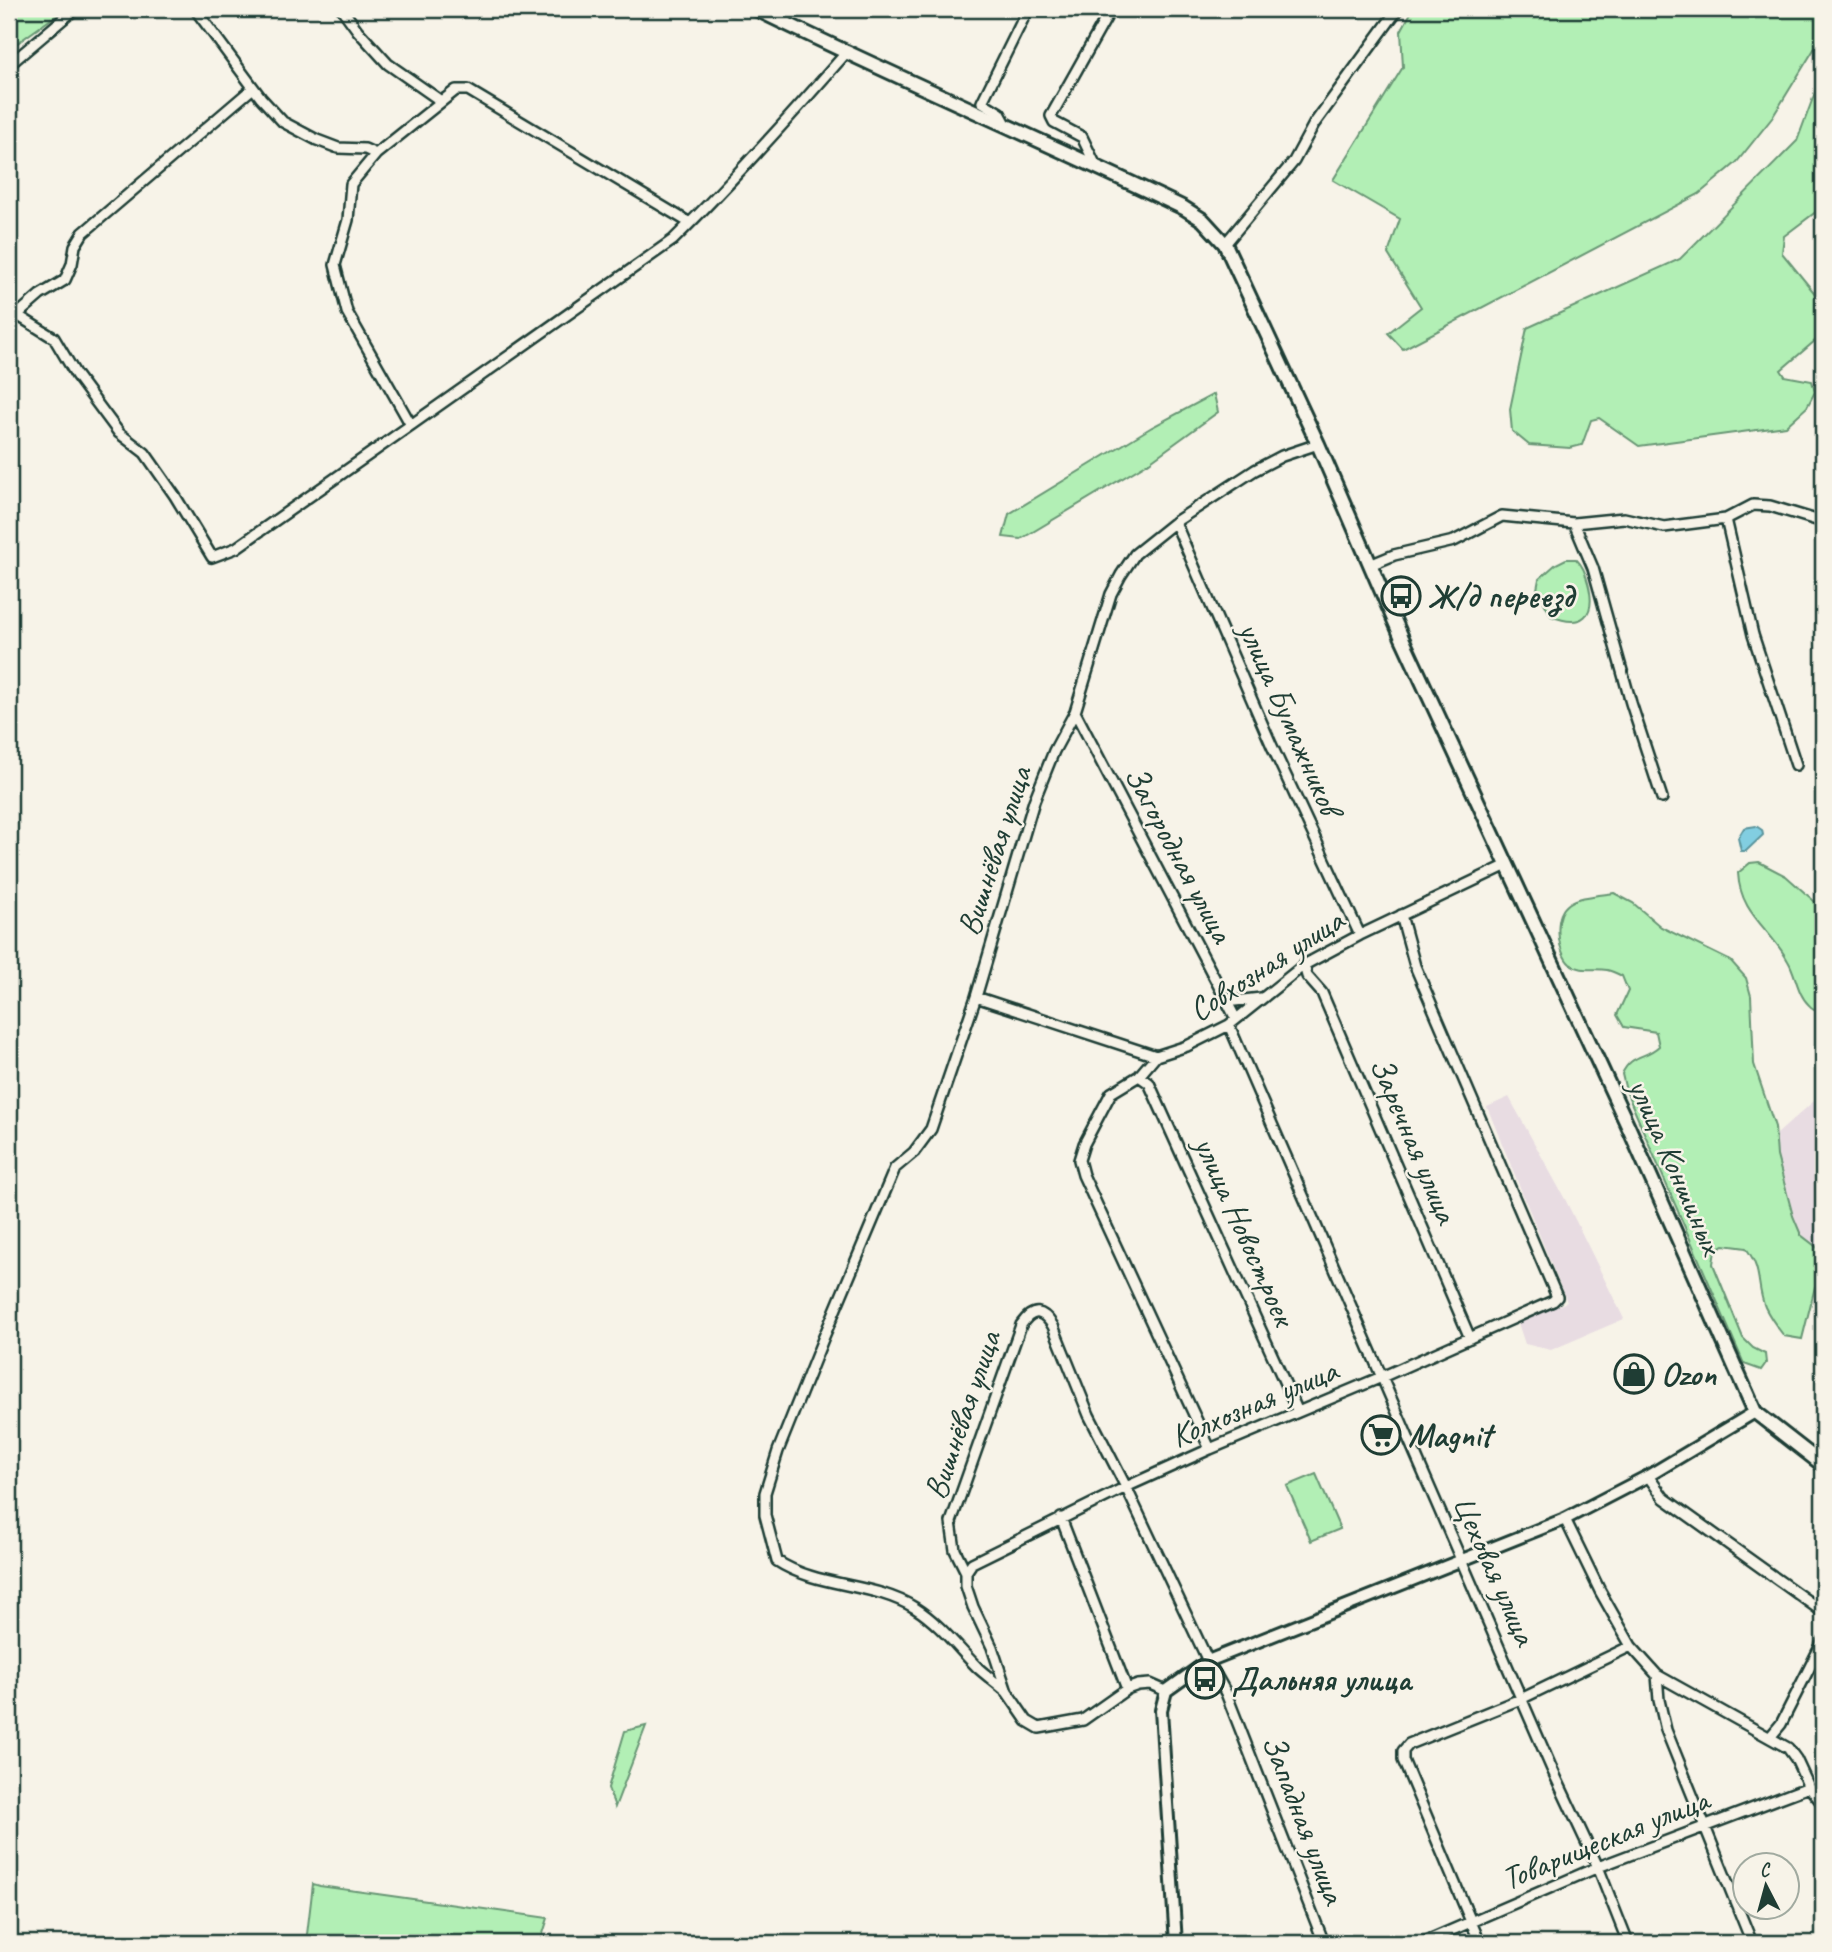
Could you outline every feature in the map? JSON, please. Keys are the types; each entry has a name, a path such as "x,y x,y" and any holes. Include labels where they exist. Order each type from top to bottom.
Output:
{"main road":[{"path":"756,9 931,93 1096,166 1203,220 1226,244"},
{"name":"улица Коншиных","path":"1226,244 1507,865 1629,1126 1755,1412 1823,1465"}],"street":[{"path":"9,65 75,9"},
{"path":"195,9 253,88 283,122 338,148 365,149 376,154"},
{"path":"342,9 388,64 440,101"},
{"path":"1006,124 1000,113 982,102 1028,9"},
{"path":"1096,166 1083,137 1054,122 1051,116 1111,9"},
{"path":"1226,244 1294,161 1314,124 1398,9"},
{"path":"253,88 83,233 75,246 72,264 65,280 13,312 54,338 76,375 119,433 145,453 212,557 236,548 673,240 726,188 846,53"},
{"path":"411,425 347,312 335,265 348,220 351,184 376,154 440,101 456,90 468,90 690,223"},
{"name":"Вишнёвая улица","path":"1007,1692 915,1608 890,1597 792,1570 778,1561 765,1515 765,1493 778,1451 895,1168 914,1152 931,1129 976,997 1034,801 1054,751 1076,712 1111,594 1121,575 1135,554 1175,522 1255,470 1282,456 1318,444"},
{"path":"1370,565 1409,551 1454,541 1502,516 1574,523 1624,518 1664,527 1726,519 1753,505 1770,506 1823,522"},
{"path":"1726,519 1753,635 1796,765"},
{"name":"улица Бумажников","path":"1175,522 1245,685 1360,935"},
{"path":"1574,523 1593,568 1631,703 1662,798"},
{"name":"Загородная улица","path":"1076,712 1225,998 1233,1022"},
{"name":"Совхозная улица","path":"1156,1056 1187,1046 1233,1022 1304,965 1360,935 1507,865"},
{"name":"Колхозная улица","path":"966,1572 972,1563 1126,1487 1384,1376 1557,1297 1415,966 1401,915"},
{"name":"Заречная улица","path":"1304,965 1307,976 1322,993 1470,1338"},
{"path":"976,997 1156,1056 1139,1076 1111,1093 1084,1144 1079,1160 1083,1175 1210,1449"},
{"path":"1225,998 1235,1001 1265,997"},
{"name":"Цеховая улица","path":"1233,1022 1461,1561 1598,1867 1628,1943"},
{"name":"улица Новостроек","path":"1139,1076 1149,1083 1298,1412"},
{"name":"Вишнёвая улица","path":"966,1572 955,1550 951,1522 1021,1325 1026,1318 1037,1312 1046,1315 1053,1326 1089,1415 1126,1487"},
{"path":"1176,1943 1161,1710 1166,1690 1208,1661 1565,1519 1648,1476 1755,1412"},
{"path":"1648,1476 1664,1498 1823,1612"},
{"name":"Западная улица","path":"1126,1487 1208,1661 1226,1693 1324,1943"},
{"path":"1061,1518 1127,1689"},
{"path":"1565,1519 1600,1591 1631,1646 1657,1675 1770,1736 1793,1752 1809,1787 1823,1804"},
{"path":"966,1572 966,1586 973,1607 992,1647 1007,1692 1027,1721 1039,1728 1083,1720 1127,1689 1138,1685 1150,1685 1166,1690"},
{"path":"1770,1736 1781,1724 1823,1641"},
{"path":"1480,1943 1403,1760 1403,1751 1409,1744 1522,1698 1631,1646"},
{"path":"1657,1675 1666,1730 1752,1943"},
{"name":"Товарищеская улица","path":"1422,1943 1598,1867 1809,1787"}],"shaded area":[{"path":"1823,1093 1823,1283 1741,1166"},
{"path":"1509,1097 1566,1201 1624,1319 1551,1350 1525,1344 1518,1323 1567,1302 1487,1107"}],"green space":[{"path":"9,9 65,9 9,49"},
{"path":"1413,9 1823,9 1823,25 1816,46 1772,118 1736,163 1699,194 1403,349 1388,333 1421,307 1388,254 1400,219 1333,180 1403,67 1401,31"},
{"path":"1823,71 1823,203 1821,208 1784,236 1782,253 1821,301 1823,334 1781,370 1785,376 1812,381 1815,392 1807,407 1786,426 1639,446 1599,418 1591,420 1582,445 1570,448 1529,445 1512,431 1510,409 1527,328 1680,259 1797,141"},
{"path":"1214,394 1218,412 1148,463 1021,539 1003,537 1009,514 1152,427"},
{"path":"1566,559 1576,559 1579,562 1588,583 1590,604 1584,617 1579,620 1562,620 1551,616 1537,589 1539,579"},
{"path":"1759,862 1786,876 1823,909 1823,1012 1812,1008 1805,1000 1781,949 1744,899 1738,873 1750,863"},
{"path":"1614,893 1633,903 1661,927 1731,961 1746,978 1751,996 1754,1064 1775,1127 1777,1156 1793,1216 1801,1235 1823,1252 1823,1283 1815,1287 1802,1339 1784,1336 1771,1319 1762,1299 1755,1264 1746,1248 1724,1245 1715,1250 1713,1264 1743,1338 1753,1348 1765,1354 1766,1363 1761,1370 1744,1364 1626,1091 1622,1074 1630,1063 1659,1046 1656,1032 1624,1027 1617,1015 1628,991 1622,976 1607,970 1574,966 1568,962 1561,949 1559,925 1565,907 1580,898"},
{"path":"1316,1474 1340,1529 1311,1541 1287,1486"},
{"path":"646,1726 615,1807 608,1788 625,1731"},
{"path":"313,1884 548,1918 540,1943 306,1943"}],"water":[{"path":"1756,826 1762,830 1763,835 1746,851 1741,851 1738,838 1744,828"}],"place":[{"name":"Ж/д переезд","path":"1401,596"},
{"name":"Ozon","path":"1634,1374"},
{"name":"Magnit","path":"1381,1435"},
{"name":"Дальняя улица","path":"1205,1679"}]}
